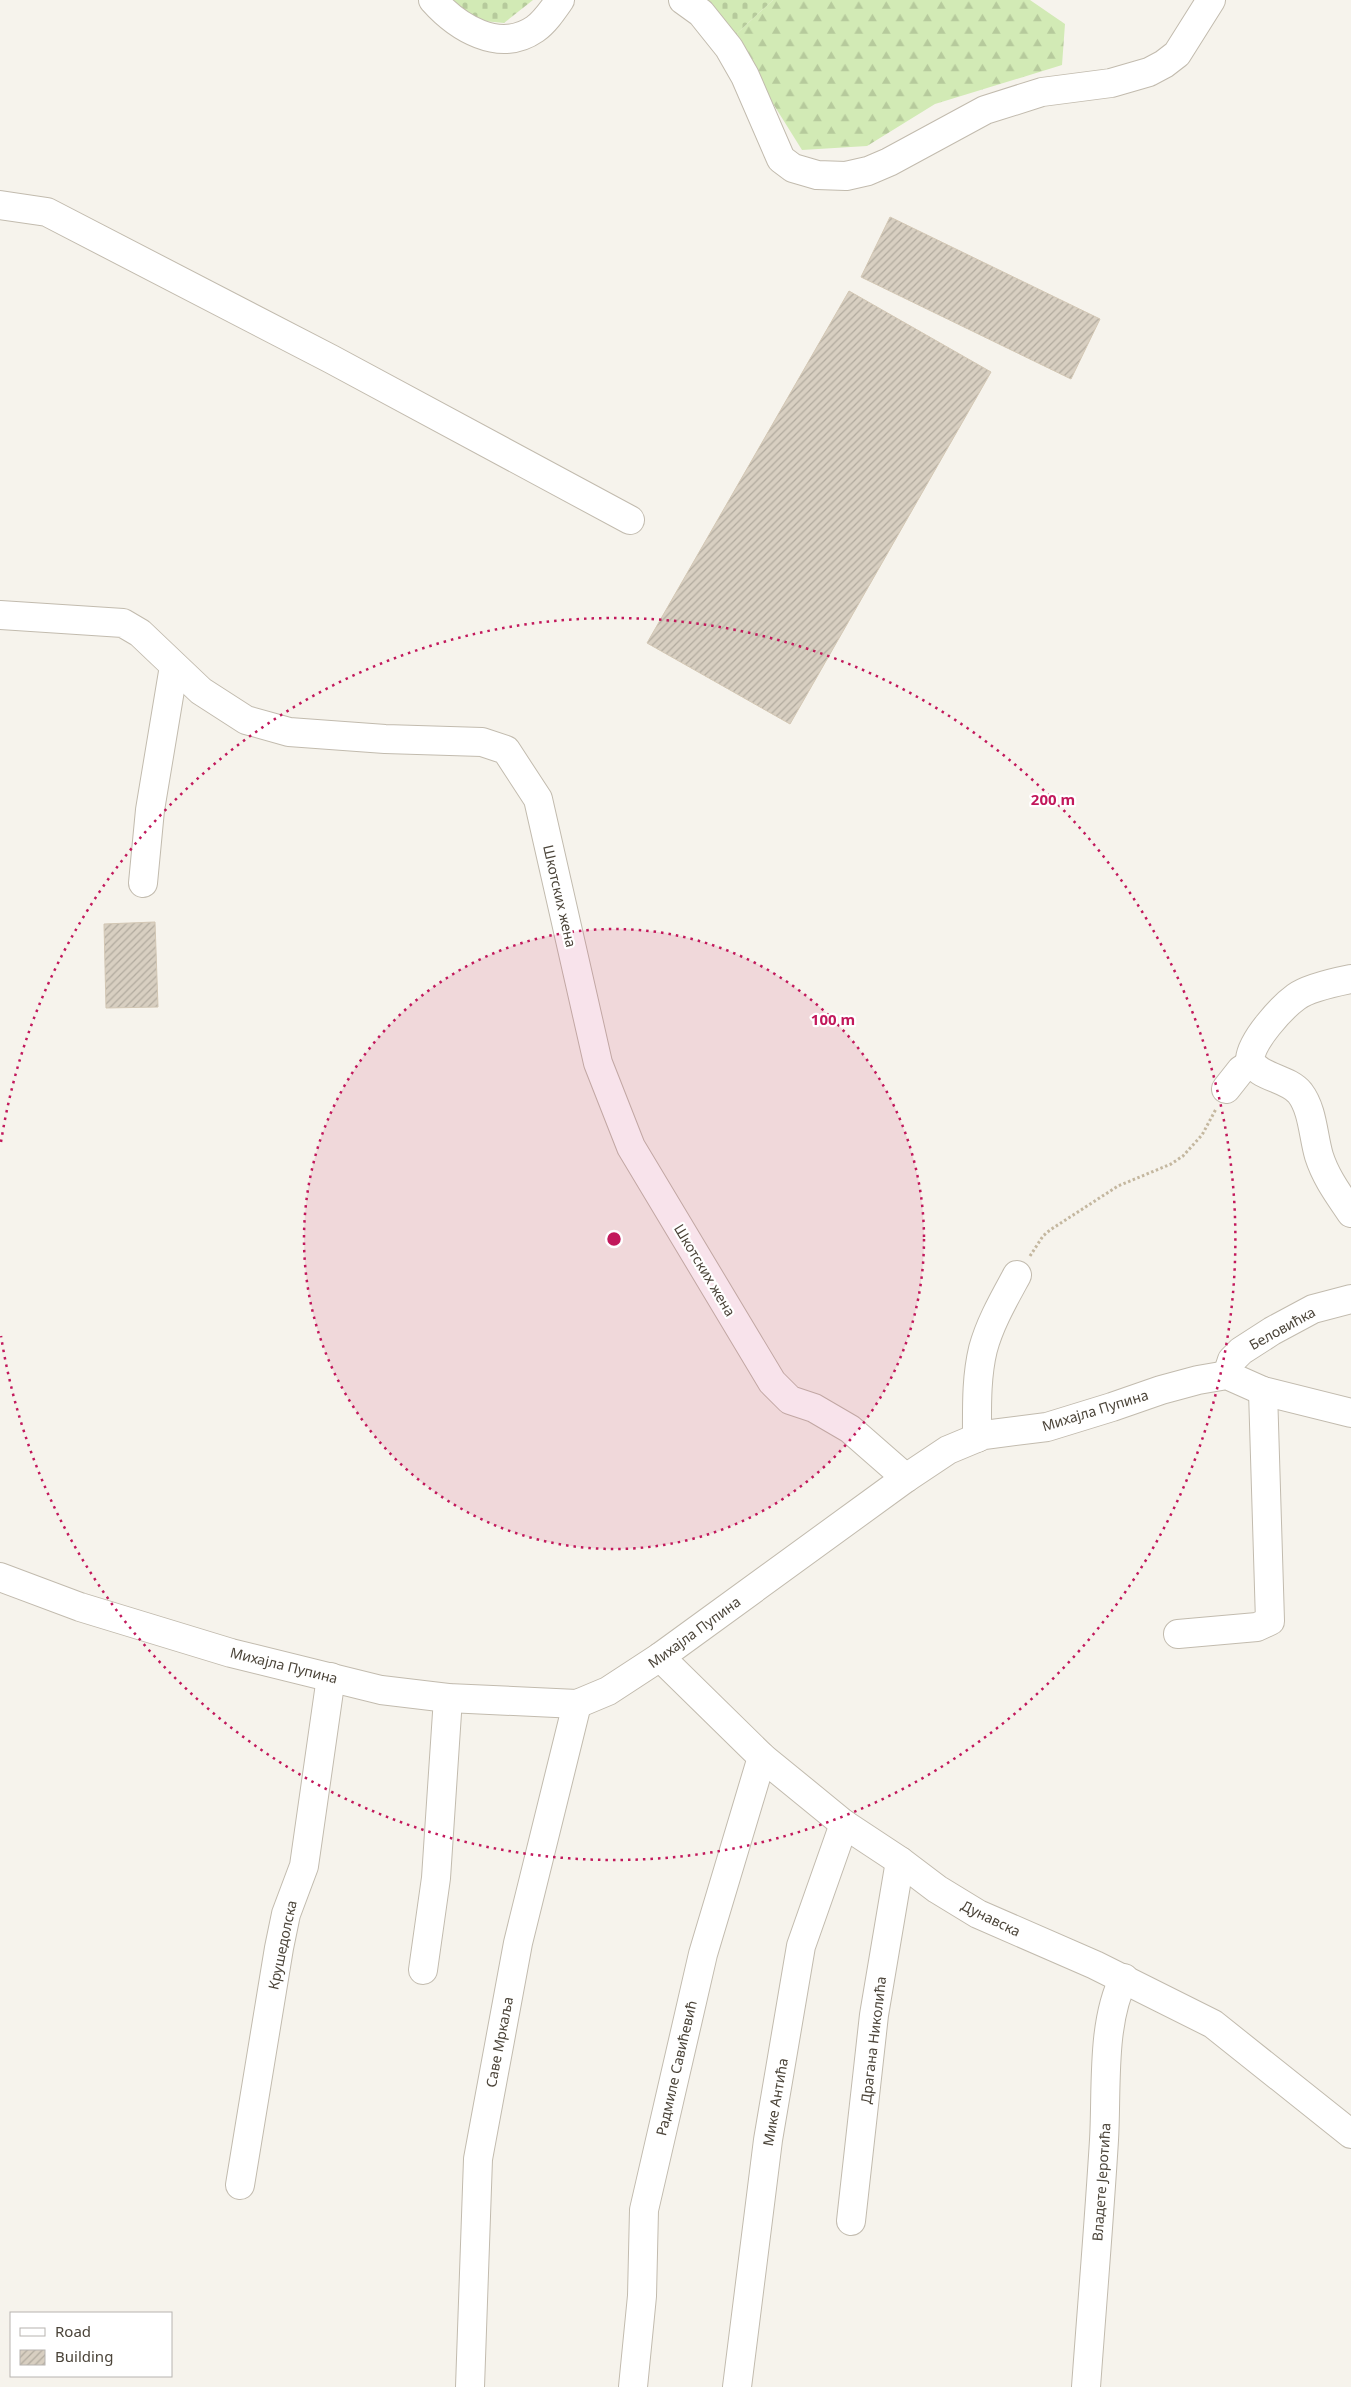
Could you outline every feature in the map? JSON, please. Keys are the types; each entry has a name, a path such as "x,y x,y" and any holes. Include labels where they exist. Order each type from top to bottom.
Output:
{"street":[{"path":"433,0 463,26 479,35 500,40 536,29 560,0"},
{"path":"683,0 701,13 729,48 744,76 781,159 793,168 817,175 846,176 868,171 889,162 985,110 1042,92 1111,83 1149,72 1177,54 1211,0"},
{"path":"0,205 47,212 331,359 630,520"},
{"name":"Шкотских жена","path":"0,615 123,624 140,633 201,691 246,720 289,732 482,742 506,750 538,799 598,1063 631,1147 772,1382 790,1400 814,1408 850,1429 906,1478"},
{"path":"143,883 150,810 174,666"},
{"path":"1351,979 1329,984 1296,997 1275,1016 1250,1054 1256,1069 1292,1086 1300,1094 1309,1113 1319,1156 1328,1179 1351,1214"},
{"path":"1226,1089 1241,1070 1252,1063"},
{"path":"977,1438 977,1383 983,1348 997,1312 1017,1275"},
{"name":"Беловићка","path":"1227,1375 1232,1360 1272,1331 1313,1309 1351,1299"},
{"path":"1227,1375 1263,1391 1351,1414"},
{"name":"Михајла Пупина","path":"0,1577 80,1607 231,1653 381,1690 448,1698 577,1704 608,1690 660,1658 906,1478 948,1450 977,1438 1046,1427 1112,1408 1161,1390 1198,1380 1227,1375"},
{"path":"1178,1634 1257,1627 1270,1620 1263,1391"},
{"name":"Дунавска","path":"660,1658 762,1757 844,1824 900,1860 937,1890 978,1914 1124,1978 1213,2024 1351,2134"},
{"name":"Крушедолска","path":"240,2185 286,1914 304,1866 331,1677"},
{"path":"423,1970 436,1878 448,1698"},
{"name":"Саве Мркаља","path":"470,2387 478,2159 518,1943 577,1704"},
{"name":"Радмиле Савићевић","path":"633,2387 642,2296 644,2210 703,1954 762,1757"},
{"name":"Мике Антића","path":"737,2387 768,2140 802,1946 844,1824"},
{"name":"Драгана Николића","path":"851,2221 874,2015 900,1860"},
{"name":"Владете Јеротића","path":"1086,2387 1104,2142 1108,2050 1114,2010 1124,1978"}],"path":[{"path":"1017,1275 1043,1236 1050,1230 1118,1186 1171,1164 1183,1156 1202,1136 1226,1089"}],"green space":[{"path":"445,0 533,0 504,23 463,19"},
{"path":"702,0 773,0 732,38"},
{"path":"773,0 1030,0 1065,24 1062,65 935,104 867,146 802,150 732,38"}],"building":[{"path":"890,217 1100,319 1071,379 861,277"},
{"path":"849,291 991,372 790,724 647,643"},
{"path":"155,922 158,1007 106,1008 104,924"}]}
